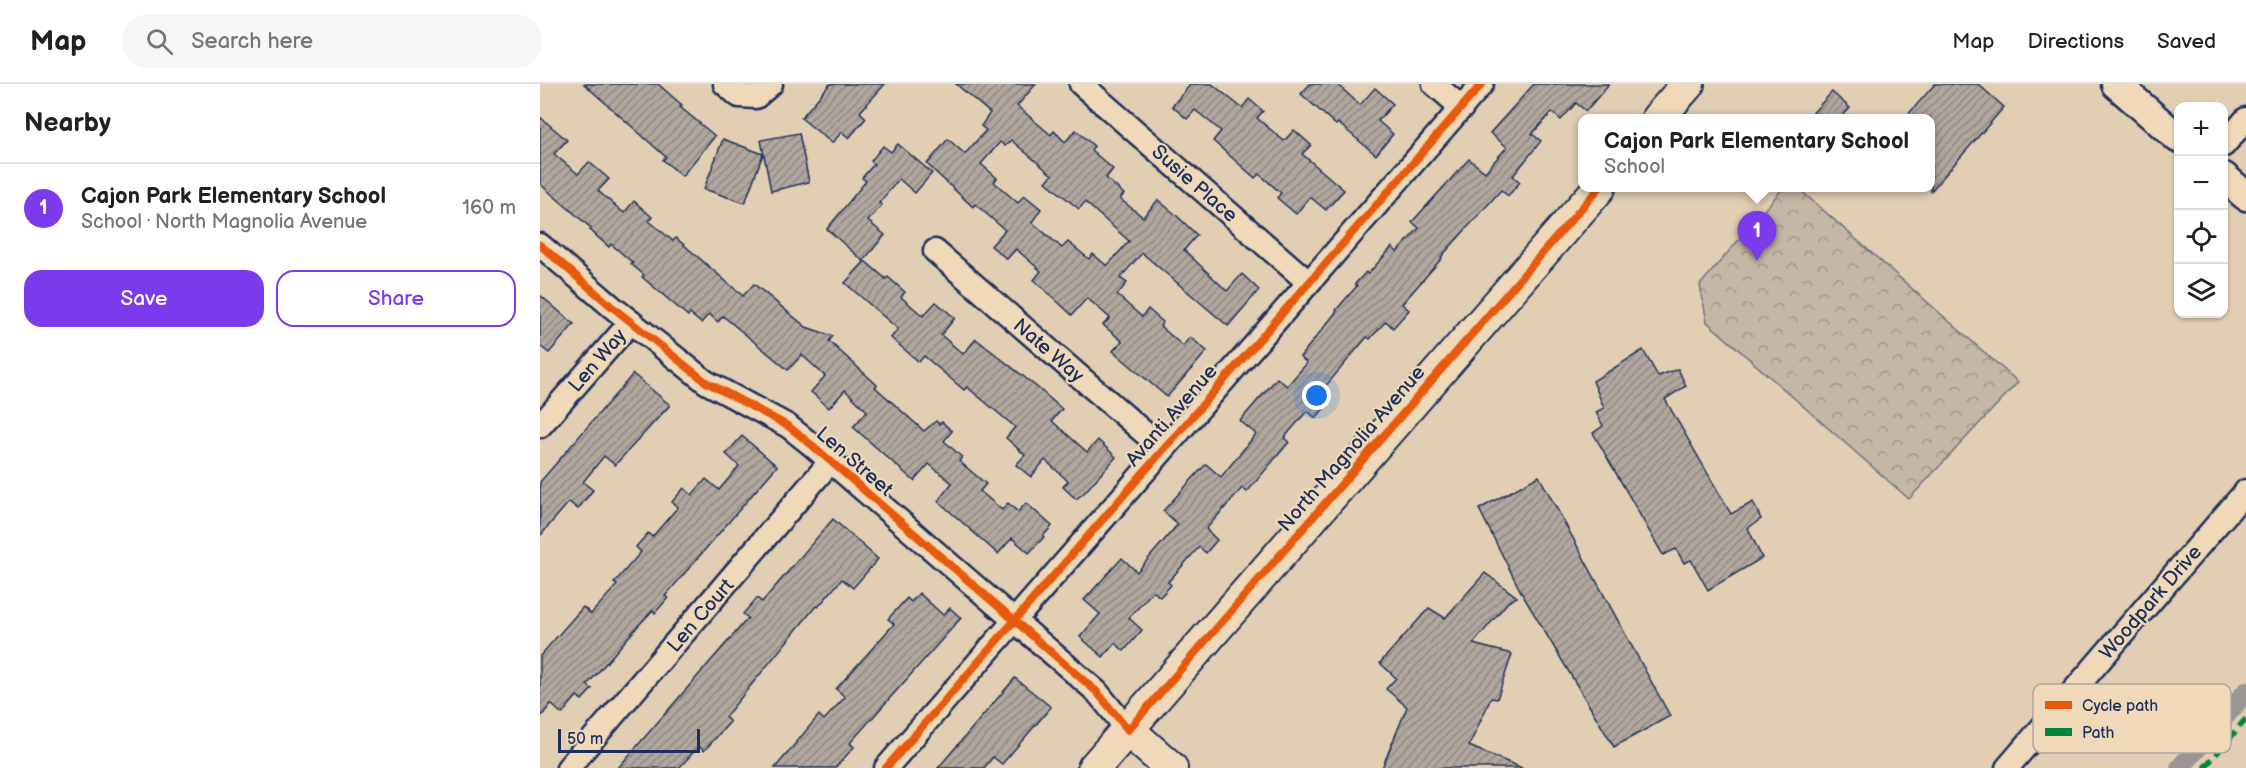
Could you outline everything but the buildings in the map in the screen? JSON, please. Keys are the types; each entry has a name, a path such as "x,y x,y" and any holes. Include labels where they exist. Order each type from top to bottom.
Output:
{"main road":[{"path":"1662,114 1688,84"},
{"name":"North Magnolia Avenue","path":"1094,768 1596,192"},
{"path":"1128,730 1171,768"}],"street":[{"path":"725,84 740,96 764,90"},
{"name":"Susie Place","path":"1081,84 1308,282"},
{"path":"1434,84 1462,108"},
{"name":"Avanti Avenue","path":"886,768 1482,84"},
{"path":"2116,84 2174,135"},
{"path":"2228,139 2246,119"},
{"path":"2228,181 2246,196"},
{"name":"Len Street","path":"540,245 706,382 788,426 831,461 1097,692 1128,730"},
{"name":"Nate Way","path":"935,251 1163,449"},
{"name":"Len Way","path":"540,426 631,322"},
{"name":"Len Court","path":"568,768 831,461"},
{"name":"Woodpark Drive","path":"2079,684 2246,491"},
{"name":"Woodpark Drive","path":"2007,768 2033,738"}],"green space":[{"path":"1780,192 1803,192 2018,382 1909,499 1707,322 1700,285"}],"waterway":[{"path":"2231,709 2246,692"},
{"path":"2180,768 2193,753"}],"marked path":[{"path":"2231,736 2246,719"},
{"path":"2204,768 2217,753"}],"cycle path":[{"path":"886,768 1482,84"},
{"path":"540,245 611,306 706,382 788,426 813,446 1097,692 1128,730 1596,192"}],"place":[{"name":"Cajon Park Elementary School","path":"1757,261"}]}
